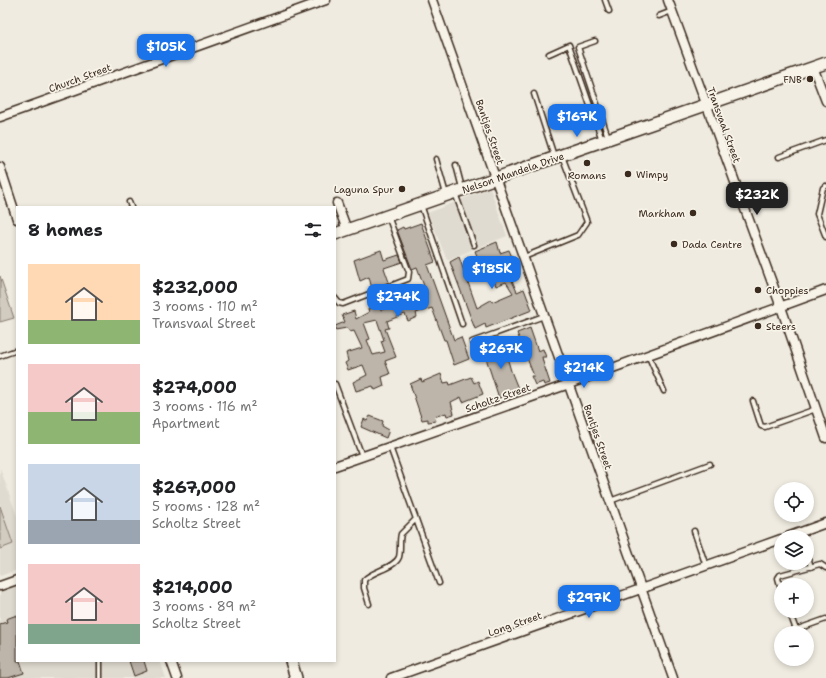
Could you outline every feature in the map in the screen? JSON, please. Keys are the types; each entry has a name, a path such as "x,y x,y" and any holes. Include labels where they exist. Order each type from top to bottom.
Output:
{"main road":[{"name":"Nelson Mandela Drive","path":"336,234 826,63"},
{"path":"290,662 296,678"}],"street":[{"name":"Church Street","path":"0,117 326,0"},
{"name":"Bantjes Street","path":"432,0 673,678"},
{"name":"Transvaal Street","path":"668,0 826,438"},
{"path":"814,67 826,101"},
{"path":"0,167 16,216"},
{"path":"337,203 347,230"},
{"name":"Scholtz Street","path":"336,466 569,384 826,290"},
{"path":"811,530 826,523"},
{"name":"Long Street","path":"391,678 642,590 774,542"},
{"path":"0,586 16,580"},
{"path":"171,662 177,678"}],"lane":[{"path":"605,0 609,11"},
{"path":"659,16 672,11"},
{"path":"595,41 578,47 605,141"},
{"path":"549,54 570,45 605,141"},
{"path":"524,257 578,235 587,222 534,94"},
{"path":"779,157 826,140"},
{"path":"436,159 455,193 474,245"},
{"path":"455,193 456,164"},
{"path":"826,186 823,188 817,214 826,237"},
{"path":"129,202 131,206"},
{"path":"421,205 462,324"},
{"path":"336,299 339,303 343,304 408,279 409,272 388,216"},
{"path":"472,342 544,316"},
{"path":"0,356 16,350"},
{"path":"648,355 664,391"},
{"path":"336,387 362,456"},
{"path":"753,401 761,426 765,427 816,409"},
{"path":"390,447 415,520 439,583"},
{"path":"610,500 710,464"},
{"path":"369,604 364,588 364,580 396,561 400,554 401,534 415,520"},
{"path":"694,531 706,566"},
{"path":"814,566 820,564 826,568"},
{"path":"778,578 780,575 799,570"},
{"path":"792,618 795,627 798,629 826,620"},
{"path":"100,662 100,678"}],"shaded area":[{"path":"490,188 507,236 447,260 428,213"},
{"path":"0,276 14,318 0,322"},
{"path":"0,468 16,513 16,570 0,576"},
{"path":"0,506 13,544 0,549"},
{"path":"16,585 16,662 160,662 166,678 0,678 0,591"}],"building":[{"path":"421,223 435,262 427,265 454,340 461,337 469,359 454,365 446,340 444,340 432,308 416,313 417,317 408,321 405,314 387,321 389,328 385,329 396,357 385,361 390,374 382,377 384,386 375,390 373,386 356,391 353,382 367,375 363,365 348,370 345,363 348,361 346,353 362,348 354,331 350,332 347,328 336,330 336,326 345,322 342,315 354,311 356,319 369,312 368,309 379,305 381,310 391,308 401,303 401,299 409,296 410,300 427,294 417,267 412,269 397,230 403,227 404,229","holes":["377,320 384,340 381,341 385,352 373,355 367,340 370,339 364,323"]},
{"path":"497,242 500,253 509,250 512,257 503,260 517,292 524,289 532,310 486,328 485,324 475,329 450,262 459,257 477,308 491,300 492,302 513,293 506,282 496,286 489,265 482,268 475,251"},
{"path":"381,250 384,260 399,255 402,262 384,268 389,282 372,289 369,277 360,281 354,260"},
{"path":"530,328 538,351 543,349 546,357 542,357 550,383 544,385 543,382 535,385 531,376 534,376 517,333"},
{"path":"503,343 511,371 519,391 499,398 483,349 495,344"},
{"path":"441,374 444,383 449,382 450,385 471,377 474,383 478,381 483,394 463,402 461,397 451,402 454,414 447,416 446,413 434,417 436,421 428,422 428,419 422,420 410,384 421,379 422,382"},
{"path":"370,416 383,421 382,426 389,430 386,438 361,427 364,419 367,421"},
{"path":"16,615 16,662 20,662 24,673 8,678 0,678 0,624 7,622 6,619"},
{"path":"129,662 144,662 147,671 134,676"}],"place":[{"name":"FNB","path":"810,79"},
{"name":"Romans","path":"587,163"},
{"name":"Wimpy","path":"628,174"},
{"name":"Laguna Spur","path":"402,189"},
{"name":"Markham","path":"693,213"},
{"name":"Dada Centre","path":"674,244"},
{"name":"Choppies","path":"758,290"},
{"name":"Steers","path":"758,326"}]}
